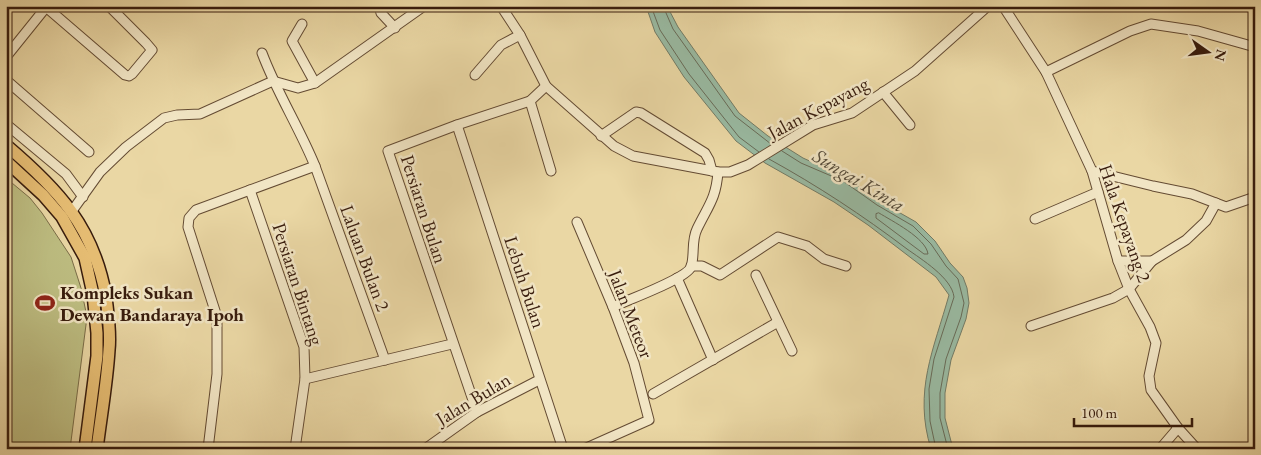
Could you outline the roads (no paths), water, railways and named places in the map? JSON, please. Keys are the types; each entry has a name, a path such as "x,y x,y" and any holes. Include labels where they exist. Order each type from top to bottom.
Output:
{"main road":[{"path":"6,144 36,170 72,211 91,246 102,273 107,308 109,349 97,449"},
{"path":"6,161 43,195 62,217 85,258"},
{"path":"72,211 70,220 84,246 96,313 97,356 85,449"}],"street":[{"path":"6,57 46,6 124,75 129,76 152,50 109,6"},
{"path":"379,6 381,13 395,28"},
{"path":"72,211 100,172 126,146 164,118 177,115 200,114 273,81 298,88 315,83 424,6"},
{"name":"Jalan Kepayang","path":"501,6 520,35 546,86 601,136 614,146 633,156 715,172 730,172 748,165 813,125 852,113 914,72 988,6"},
{"name":"Hala Kepayang 2","path":"1003,6 1046,72 1092,172 1118,262 1128,289 1150,327 1156,343 1149,376 1151,390 1178,428 1197,449"},
{"path":"302,24 292,41 315,83"},
{"path":"1046,72 1130,31 1151,24 1198,31 1255,47"},
{"path":"475,75 501,45 520,35"},
{"name":"Laluan Bulan 2","path":"262,53 273,81 315,166 384,360"},
{"path":"6,80 89,152"},
{"name":"Persiaran Bulan","path":"477,412 452,344 388,151 457,125 530,101 546,86"},
{"path":"883,92 910,125"},
{"path":"530,101 551,171"},
{"path":"601,136 636,112 641,113 705,152 715,172 717,184 713,201 696,232 692,246 691,266 688,271 677,278 613,307"},
{"path":"6,124 66,174 83,197"},
{"name":"Lebuh Bulan","path":"457,125 563,449"},
{"path":"208,449 217,374 217,317 188,227 188,218 196,210 315,166"},
{"path":"1092,172 1192,194 1226,207 1255,197"},
{"name":"Persiaran Bintang","path":"250,190 304,346 304,379 294,449"},
{"path":"1035,219 1098,192"},
{"path":"1031,326 1113,298 1128,289 1152,261 1186,240 1206,221 1216,203"},
{"name":"Jalan Meteor","path":"577,222 613,307 634,363 649,420 584,449"},
{"path":"691,266 702,266 720,275 778,237 807,246 829,261 846,266"},
{"path":"1118,262 1152,261"},
{"path":"756,276 792,351"},
{"path":"677,278 713,360"},
{"path":"653,394 778,322"},
{"path":"304,379 452,344"},
{"name":"Jalan Bulan","path":"425,449 477,412 539,380"},
{"path":"1160,449 1178,428"}],"water":[{"name":"Sungai Kinta","path":"646,6 667,6 678,27 739,113 768,136 803,158 845,177 879,201 916,222 935,241 950,263 963,277 969,303 966,319 951,360 945,393 945,418 953,449 931,449 924,408 928,370 949,295 936,277 868,225 834,202 765,163 736,141 684,77 655,32"}],"place":[{"name":"Kompleks Sukan Dewan Bandaraya Ipoh","path":"45,303"}]}
